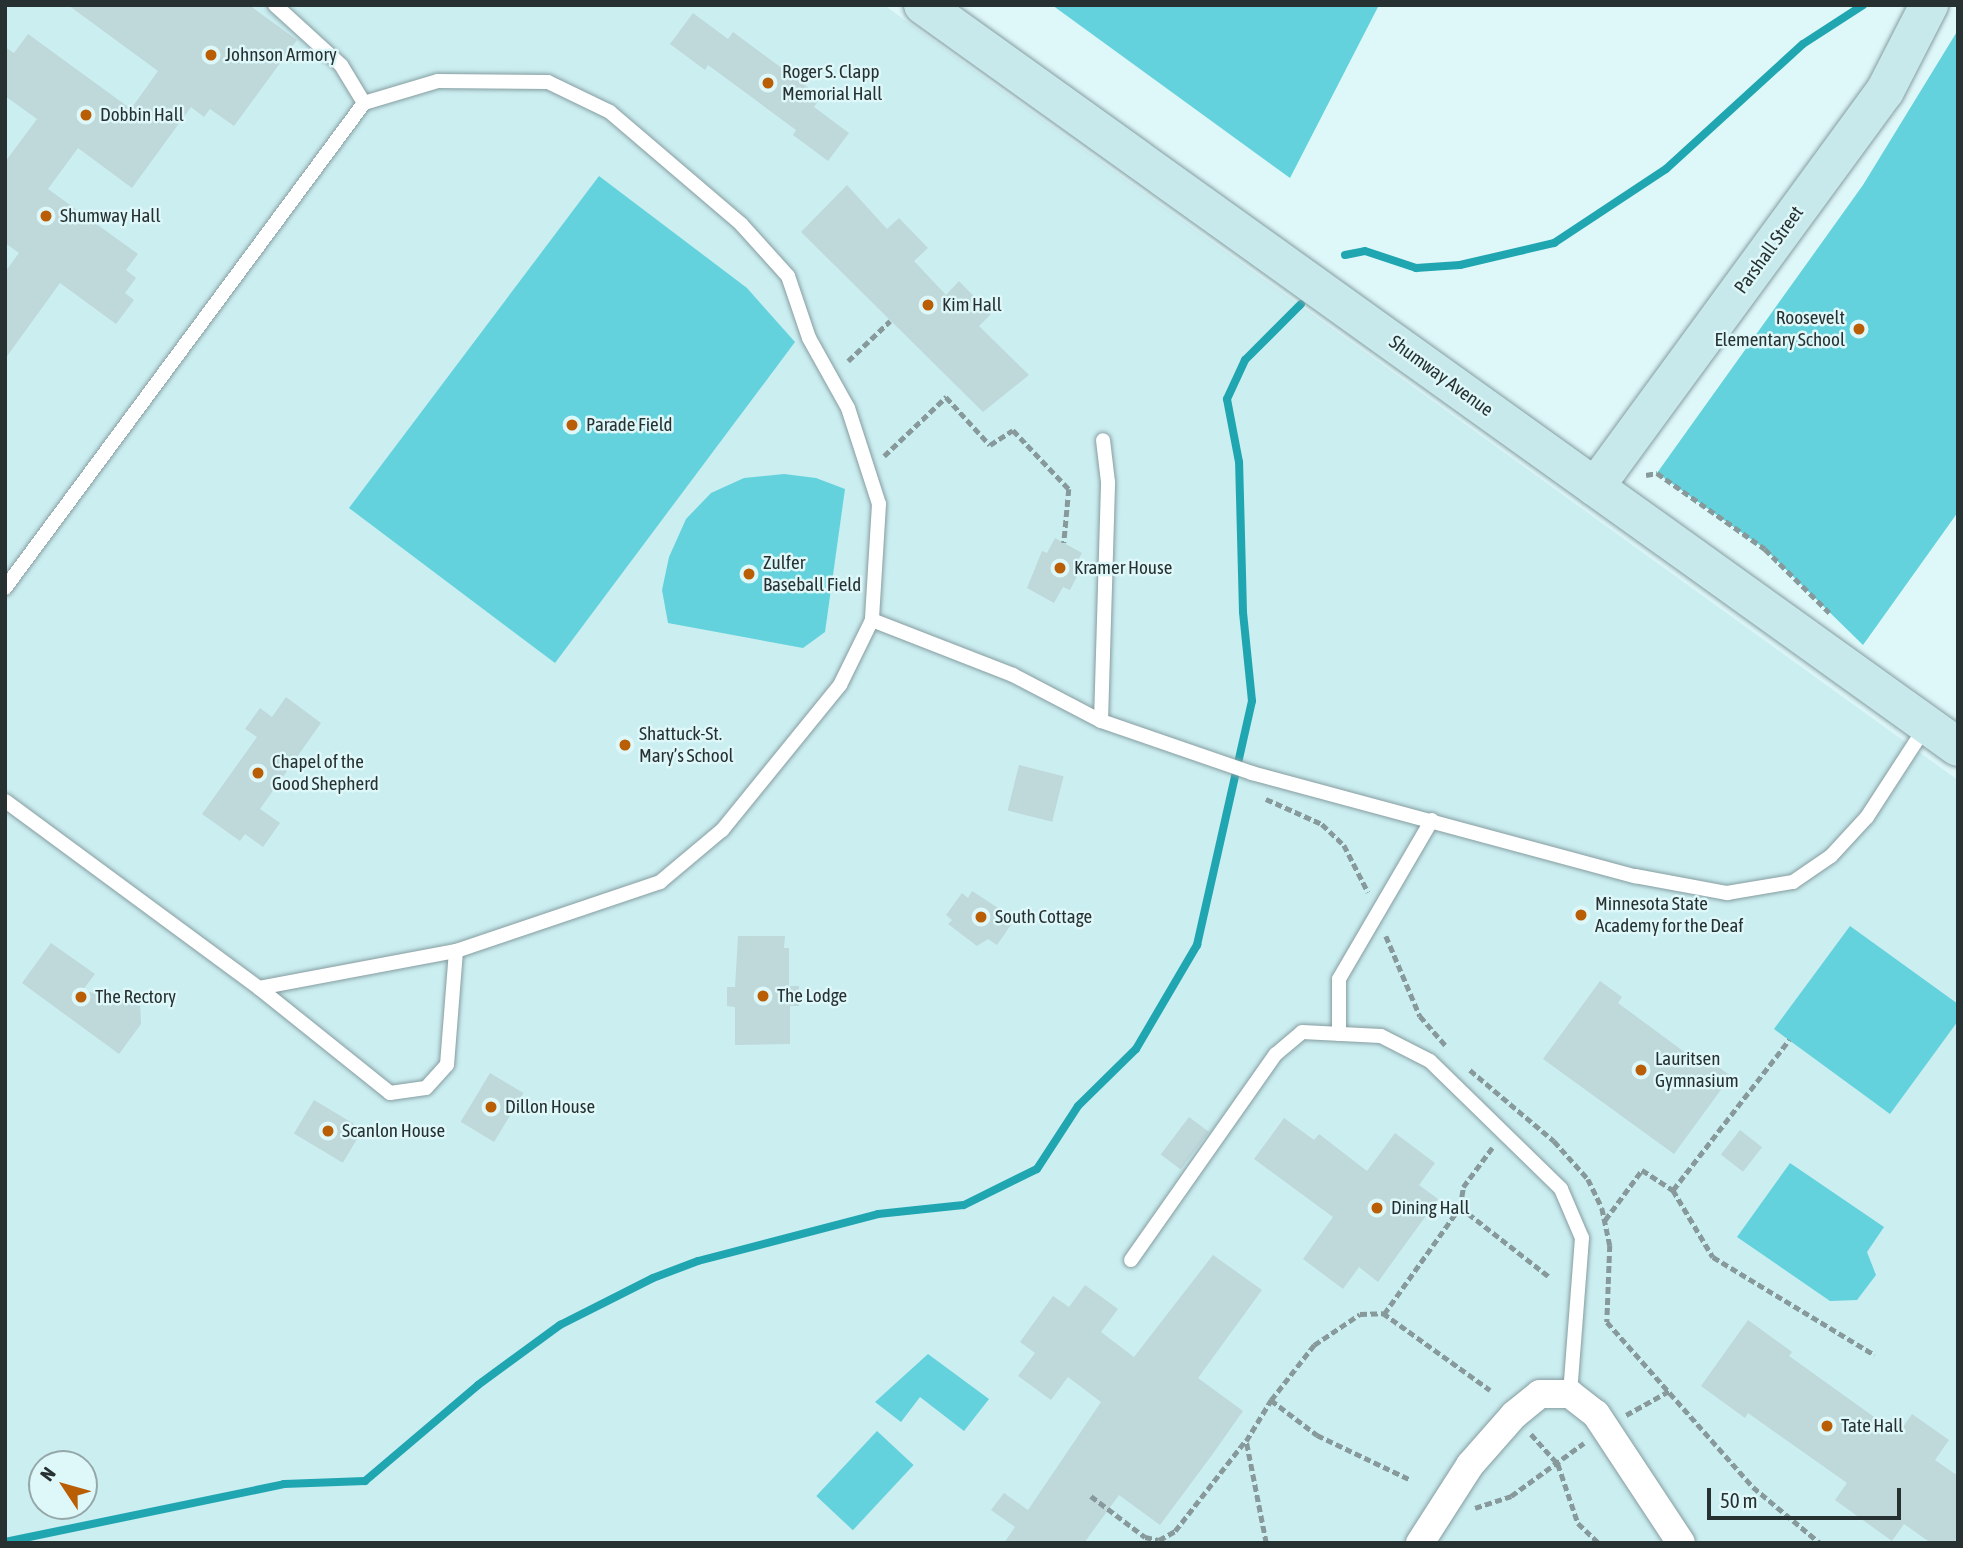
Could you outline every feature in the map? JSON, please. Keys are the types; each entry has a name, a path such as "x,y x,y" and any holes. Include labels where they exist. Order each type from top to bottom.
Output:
{"street":[{"name":"Shumway Avenue","path":"923,5 1958,747"},
{"name":"Parshall Street","path":"1595,486 1885,91 1929,5"},
{"path":"1420,1543 1469,1465 1514,1415 1539,1394 1570,1394 1605,1427 1681,1543"}],"lane":[{"path":"275,5 341,65 364,103"},
{"path":"5,588 364,103 438,81 548,82 610,112 741,224 789,276 809,338 848,408 879,504 872,620 840,685 783,759 722,830 660,883 456,951 259,988"},
{"path":"1101,721 1107,649 1108,482 1103,440"},
{"path":"872,620 1013,675 1101,721 1252,773 1635,876 1727,893 1794,882 1831,856 1867,817 1927,725"},
{"path":"5,801 259,988 390,1093 426,1088 447,1065 456,951"},
{"path":"1339,1034 1339,979 1432,820"},
{"path":"1131,1260 1276,1054 1302,1032 1381,1036 1430,1061 1505,1131 1561,1189 1582,1238 1570,1394"}],"path":[{"path":"848,360 890,321"},
{"path":"883,457 946,397 990,445 1013,430 1069,489 1064,543"},
{"path":"1646,475 1657,474 1765,549 1843,626"},
{"path":"1674,1190 1788,1040"},
{"path":"1384,1314 1460,1207 1462,1187 1519,1110"},
{"path":"1605,1220 1642,1170 1674,1190 1713,1258 1875,1355"},
{"path":"1460,1207 1551,1278"},
{"path":"1091,1496 1145,1537 1159,1540 1175,1531 1246,1441 1270,1400 1314,1345 1360,1314 1384,1314 1490,1390"},
{"path":"1447,1500 1465,1511 1511,1496 1605,1427 1671,1390"},
{"path":"1270,1400 1317,1435 1409,1479"},
{"path":"1514,1415 1558,1464 1578,1523 1599,1543"},
{"path":"1246,1441 1266,1543"}],"shaded area":[{"name":"Shattuck-St. Mary’s School","path":"5,5 884,5 1958,780 1958,1543 5,1543"},
{"path":"1052,5 1379,5 1290,178"},
{"name":"Roosevelt Elementary School","path":"1958,30 1958,512 1863,645 1765,549 1657,473 1863,185"},
{"name":"Parade Field","path":"599,176 747,288 795,342 555,663 349,508"},
{"name":"Zulfer Baseball Field","path":"784,474 816,478 845,489 825,632 803,648 668,623 662,590 669,557 686,519 711,493 744,478"},
{"path":"1850,926 1958,1004 1958,1021 1890,1114 1774,1029"},
{"path":"1790,1163 1884,1227 1867,1252 1876,1275 1857,1300 1830,1301 1737,1237"},
{"path":"928,1354 989,1399 964,1431 920,1397 901,1422 875,1402"},
{"path":"877,1431 914,1465 853,1530 816,1496"}],"building":[{"path":"68,5 249,5 297,40 234,126 210,109 204,117 191,107 132,188 78,148 48,189 138,254 126,270 136,278 125,293 134,300 116,324 60,283 5,359 5,272 19,253 5,243 5,162 37,119 5,96 5,47 14,53 28,34 131,109 158,71"},
{"name":"Roger S. Clapp Memorial Hall","path":"693,13 728,39 733,32 821,97 814,107 849,133 828,161 793,135 796,130 708,65 705,70 670,44"},
{"name":"Kim Hall","path":"847,185 887,229 899,218 928,248 914,261 946,295 959,281 991,314 979,326 1029,375 983,412 801,232"},
{"name":"Kramer House","path":"1055,538 1082,553 1078,560 1084,563 1070,590 1063,587 1054,603 1027,588 1042,551 1047,553"},
{"name":"Chapel of the Good Shepherd","path":"286,697 321,723 260,809 280,823 263,847 245,834 240,841 202,814 257,737 245,729 260,708 272,717"},
{"path":"1019,765 1064,776 1052,822 1008,811"},
{"name":"South Cottage","path":"972,891 1015,919 997,945 988,939 977,946 948,924 952,920 946,915 962,893 968,898"},
{"name":"The Lodge","path":"738,936 785,936 784,948 789,948 789,986 799,986 799,1006 790,1006 790,1044 735,1045 735,1007 727,1006 727,987 735,987"},
{"name":"The Rectory","path":"51,943 95,974 82,991 140,1000 141,1024 119,1054 22,983"},
{"name":"Lauritsen Gymnasium","path":"1600,981 1622,997 1618,1003 1702,1065 1706,1058 1731,1076 1674,1154 1543,1059"},
{"name":"Dillon House","path":"490,1073 523,1093 494,1142 461,1122"},
{"name":"Scanlon House","path":"314,1100 363,1129 343,1163 294,1133"},
{"path":"1189,1117 1209,1132 1181,1170 1161,1155"},
{"name":"Dining Hall","path":"1284,1118 1314,1140 1319,1134 1367,1171 1395,1133 1435,1163 1419,1185 1438,1199 1378,1282 1359,1267 1343,1289 1303,1259 1333,1217 1254,1159"},
{"path":"1740,1130 1762,1147 1743,1172 1721,1154"},
{"path":"1213,1255 1262,1290 1198,1378 1243,1411 1212,1455 1160,1525 1119,1495 1084,1543 1004,1543 1015,1527 991,1510 1004,1493 1028,1510 1101,1402 1068,1377 1051,1400 1018,1376 1035,1353 1020,1342 1053,1296 1069,1307 1085,1285 1118,1309 1101,1332 1134,1357"},
{"name":"Tate Hall","path":"1748,1320 1792,1352 1789,1356 1898,1434 1912,1414 1949,1440 1935,1460 1958,1476 1958,1543 1931,1543 1904,1524 1892,1541 1835,1500 1847,1483 1748,1413 1745,1418 1701,1386"}],"waterway":[{"path":"1345,255 1365,251 1416,268 1460,265 1554,243 1666,169 1803,44 1863,5"},
{"path":"5,1542 284,1484 365,1481 478,1385 560,1325 653,1278 698,1261 878,1214 964,1205 1037,1169 1078,1106 1136,1049 1197,945 1252,701 1243,612 1239,462 1227,399 1245,360 1301,304"}],"place":[{"name":"Johnson Armory","path":"211,55"},
{"name":"Roger S. Clapp Memorial Hall","path":"768,83"},
{"name":"Dobbin Hall","path":"86,115"},
{"name":"Shumway Hall","path":"46,216"},
{"name":"Kim Hall","path":"928,305"},
{"name":"Roosevelt Elementary School","path":"1859,329"},
{"name":"Parade Field","path":"572,425"},
{"name":"Kramer House","path":"1060,568"},
{"name":"Zulfer Baseball Field","path":"749,574"},
{"name":"Shattuck-St. Mary’s School","path":"625,745"},
{"name":"Chapel of the Good Shepherd","path":"258,773"},
{"name":"Minnesota State Academy for the Deaf","path":"1581,915"},
{"name":"South Cottage","path":"981,917"},
{"name":"The Lodge","path":"763,996"},
{"name":"The Rectory","path":"81,997"},
{"name":"Lauritsen Gymnasium","path":"1641,1070"},
{"name":"Dillon House","path":"491,1107"},
{"name":"Scanlon House","path":"328,1131"},
{"name":"Dining Hall","path":"1377,1208"},
{"name":"Tate Hall","path":"1827,1426"}]}
